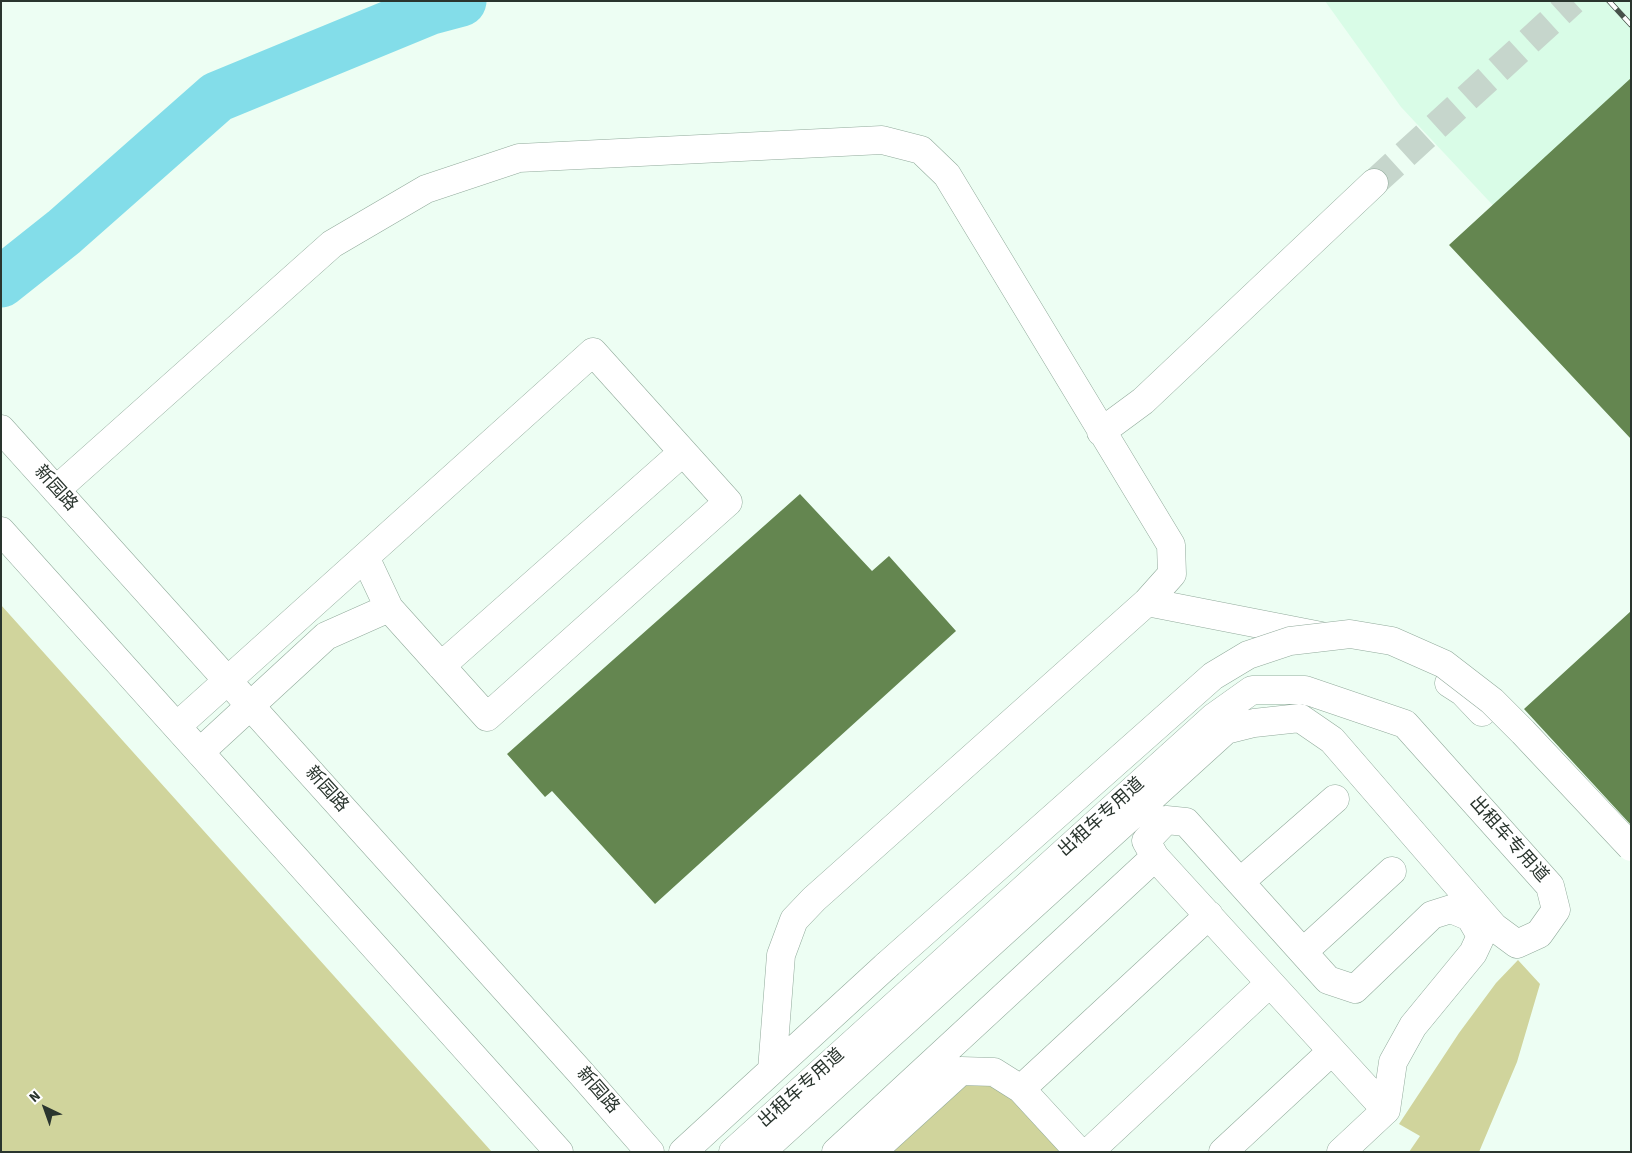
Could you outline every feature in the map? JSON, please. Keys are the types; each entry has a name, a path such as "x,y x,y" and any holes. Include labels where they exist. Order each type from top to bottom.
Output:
{"main road":[{"path":"56,490 332,244 426,189 519,158 882,140 921,150 947,176 1171,545 1172,574 1147,602 814,899 794,920 781,955 772,1070"},
{"path":"1101,432 1143,401 1374,183"},
{"path":"177,726 593,352 728,502 487,717 389,608 365,557"},
{"name":"新园路","path":"1,429 650,1152"},
{"path":"441,666 683,452"},
{"path":"1,531 559,1152"},
{"path":"1147,602 1294,630 1409,658 1462,692 1482,712"},
{"path":"200,752 326,636 389,608"},
{"path":"683,1152 888,965 1212,676 1248,655 1290,641 1350,634 1392,641 1444,664 1492,701 1631,847"},
{"name":"出租车专用道","path":"733,1152 1214,717 1252,690 1305,690 1405,724 1550,886 1556,910 1539,934 1517,944 1494,927 1332,740 1300,718 1254,723 1226,730 761,1152"},
{"path":"1240,882 1335,799"},
{"path":"1341,1152 1386,1110 1393,1062 1413,1026 1473,953 1481,936 1470,917 1452,909 1432,915 1355,989 1328,980 1186,822 1166,820 1146,841 1155,857 1386,1110"},
{"path":"836,1152 1155,857"},
{"path":"1304,952 1392,870"},
{"path":"1021,1089 1208,915"},
{"path":"1090,1152 1270,983"},
{"path":"1223,1152 1332,1051"},
{"path":"872,1152 961,1070 994,1072 1021,1089 1079,1152"}],"shaded area":[{"path":"1325,1 1631,1 1631,353 1401,107"}],"green space":[{"path":"1,605 492,1152 1,1152"},
{"path":"1518,960 1540,984 1517,1062 1479,1152 1409,1152 1420,1136 1399,1124 1459,1033 1496,983"},
{"path":"973,1076 1015,1099 1065,1152 879,1152"}],"building":[{"path":"1631,78 1631,439 1449,245"},
{"path":"800,494 872,571 889,556 956,631 655,904 552,791 545,797 507,754"},
{"path":"1631,611 1631,825 1524,709"}],"waterway":[{"path":"1,282 64,232 217,97 431,9 461,1"}],"tunnel":[{"path":"1374,183 1573,1"}],"railway":[{"path":"1609,1 1631,25"}]}
